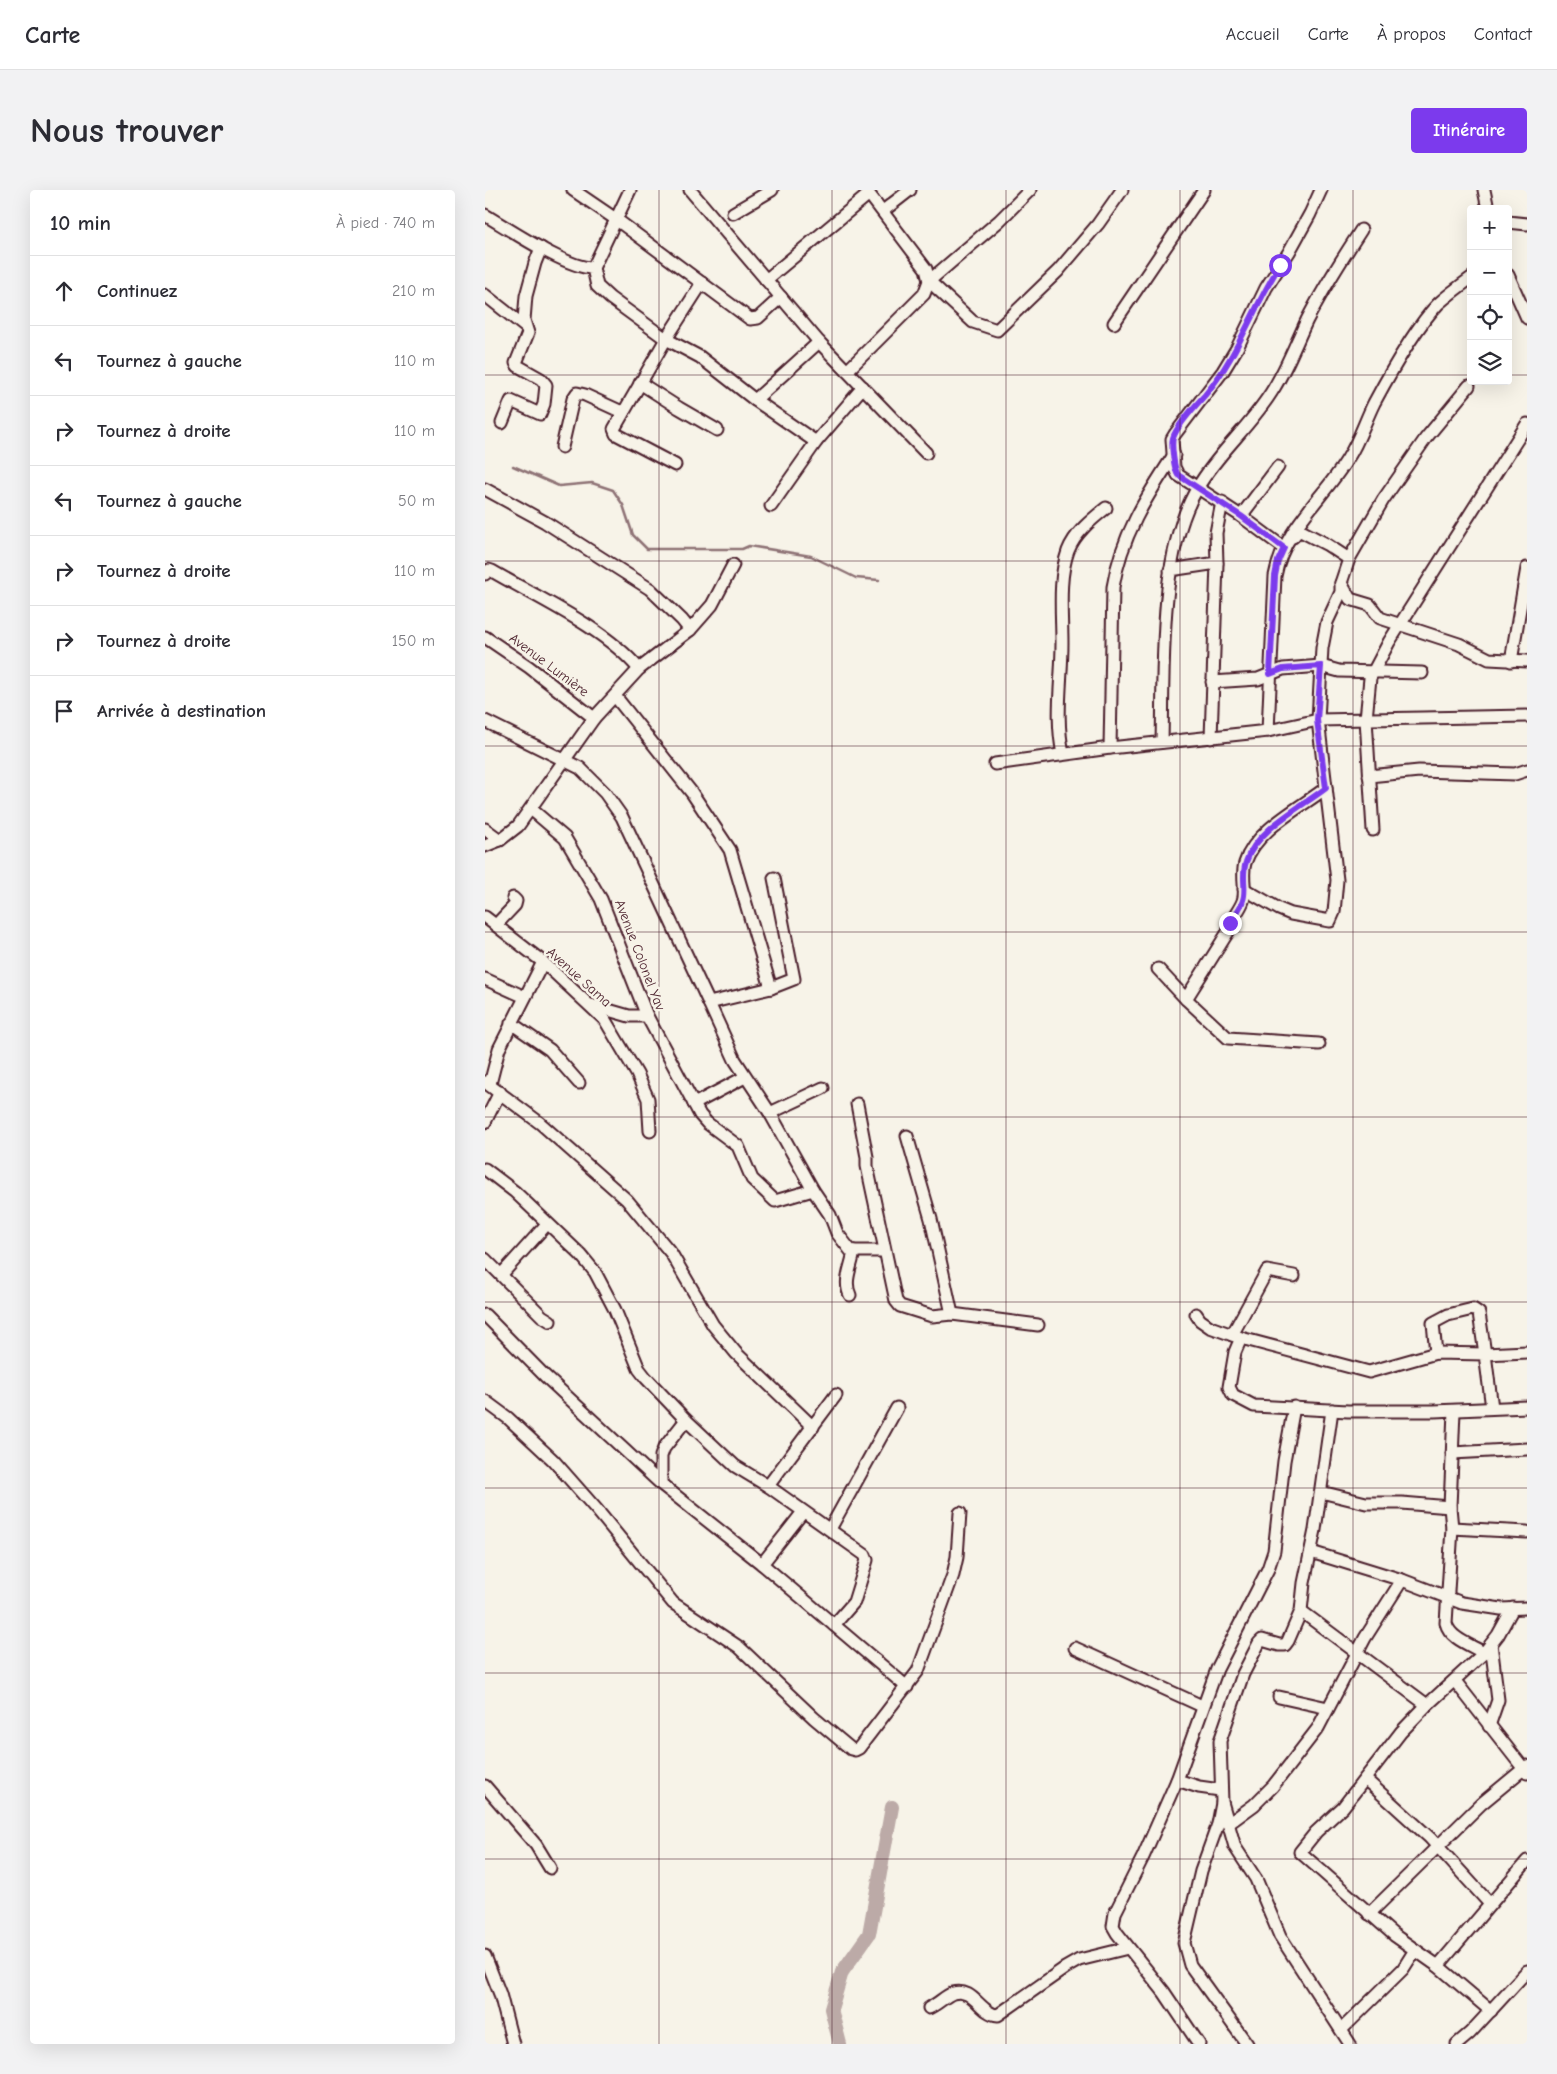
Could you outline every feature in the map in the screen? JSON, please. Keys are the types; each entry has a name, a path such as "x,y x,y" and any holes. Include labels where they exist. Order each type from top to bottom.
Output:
{"street":[{"path":"573,190 617,220 750,319 758,318 781,298"},
{"path":"630,190 593,268 594,279 601,290 666,339 700,357 755,400 816,442"},
{"path":"690,190 819,342 926,453"},
{"path":"733,212 772,190"},
{"path":"883,211 910,190"},
{"path":"847,372 924,294 929,282 999,221 1030,190"},
{"path":"766,280 868,192 925,269 929,282 973,322 997,330 1058,271 1098,224 1122,190"},
{"path":"1114,323 1205,190"},
{"path":"1284,548 1222,502 1178,475 1174,467 1173,439 1223,371 1237,348 1266,288 1289,252 1321,190"},
{"path":"1484,190 1487,205"},
{"path":"485,215 541,248 577,266 593,268"},
{"path":"1512,222 1527,224"},
{"path":"1162,742 1165,643 1170,570 1183,523 1197,488 1274,388 1308,318 1335,269 1361,230"},
{"path":"524,326 526,296 541,248"},
{"path":"1268,731 1275,576 1278,561 1298,524 1348,458 1375,402 1425,320 1438,305 1467,281"},
{"path":"675,465 616,434 614,429 622,412 666,339 702,283"},
{"path":"1512,284 1527,318"},
{"path":"485,295 524,326 528,334 517,359 517,364 541,379 546,385 544,404 540,414 511,401 502,423"},
{"path":"755,400 819,342"},
{"path":"640,383 717,430"},
{"path":"1244,888 1285,911 1330,921 1334,912 1337,880 1317,720 1324,630 1341,592 1341,583 1349,560 1383,500 1415,453 1469,386"},
{"path":"771,506 816,442 863,387"},
{"path":"562,447 573,399 577,393 622,412"},
{"path":"1373,830 1366,719 1373,672 1527,424"},
{"path":"1110,748 1113,587 1118,562 1131,525 1174,455"},
{"path":"1241,516 1278,467"},
{"path":"485,489 545,522 649,588 683,620 690,630"},
{"path":"1211,738 1217,563 1216,533 1222,502"},
{"path":"1063,754 1058,712 1066,561 1068,552 1079,532 1105,508"},
{"path":"1284,548 1299,530 1326,544 1349,560"},
{"path":"1170,570 1217,563"},
{"path":"485,846 511,833 531,809 594,718 639,669 690,630 713,605 733,565"},
{"path":"1511,661 1526,585 1527,568"},
{"path":"485,574 489,570 492,571 576,620 624,652 639,669"},
{"path":"1341,583 1350,599 1370,605 1381,618 1400,626 1459,644 1489,659 1527,661"},
{"name":"Avenue Lumière","path":"485,637 529,667 594,718"},
{"path":"1212,682 1258,678 1283,669 1321,666 1339,671 1422,673"},
{"path":"615,696 692,793 730,850 771,988"},
{"path":"995,764 1110,748 1268,731 1317,720 1527,716"},
{"path":"485,721 564,762 580,768 605,793 622,817 735,1060 769,1113 813,1190 831,1216 837,1233 851,1251 884,1251"},
{"path":"1369,776 1419,771 1515,774 1527,770"},
{"path":"1186,999 1229,932 1230,923 1243,901 1244,888 1242,877 1245,863 1256,842 1287,816 1326,788"},
{"name":"Avenue Colonel Yav","path":"531,809 565,838 601,899 647,1016 694,1104 707,1123 738,1146 752,1179 775,1201 813,1190"},
{"path":"485,829 500,840"},
{"path":"709,1003 771,988 794,979 774,878"},
{"path":"496,925 515,905 516,901 513,898"},
{"name":"Avenue Sama","path":"485,918 543,962 605,1020 643,1088 649,1105 650,1131"},
{"path":"543,962 511,1023 487,1083 539,1123 627,1200 671,1253 713,1325 736,1353 813,1427"},
{"path":"1158,969 1186,999 1228,1038 1319,1044"},
{"path":"485,979 525,997"},
{"path":"589,1004 629,1016 647,1016"},
{"path":"511,1023 550,1050 579,1083"},
{"path":"694,1104 745,1076"},
{"path":"769,1113 823,1088"},
{"path":"485,1122 500,1092"},
{"path":"857,1104 884,1251 898,1304 932,1316 952,1314 1038,1325"},
{"path":"907,1136 931,1219 952,1314"},
{"path":"485,1169 515,1192 581,1255 595,1272 615,1310 639,1369 686,1420 735,1466 768,1486 861,1552 867,1560 854,1602 834,1625"},
{"path":"501,1275 547,1224"},
{"path":"850,1295 847,1281 854,1251"},
{"path":"485,1259 542,1316 550,1321"},
{"path":"1294,1276 1267,1271 1236,1336 1235,1352 1228,1382 1233,1395 1254,1406 1332,1410 1454,1410 1527,1407"},
{"path":"1436,1353 1433,1323 1448,1315 1473,1309 1479,1313 1492,1408"},
{"path":"1196,1314 1203,1323 1236,1336 1369,1372 1375,1372 1436,1353 1485,1354 1527,1352"},
{"path":"485,1315 545,1376 661,1484 762,1564 907,1687"},
{"path":"768,1486 836,1395"},
{"path":"485,1401 508,1418 553,1460 597,1510 673,1603 739,1647 814,1718 851,1749 855,1750 859,1748 918,1671 953,1575 957,1556 960,1513"},
{"path":"1199,2044 1164,1992 1117,1933 1113,1926 1113,1919 1125,1889 1143,1856 1177,1780 1202,1706 1217,1669 1268,1569 1274,1551 1284,1461 1295,1407"},
{"path":"830,1529 897,1408"},
{"path":"1332,1410 1321,1492 1301,1611 1285,1645 1262,1640 1243,1674 1220,1741 1220,1790 1235,1847 1256,1879 1280,1936 1345,2039 1399,1973 1415,1950"},
{"path":"1454,1410 1452,1528 1446,1597 1446,1623 1453,1635 1487,1649"},
{"path":"661,1484 661,1456 686,1420"},
{"path":"1452,1453 1527,1449"},
{"path":"1321,1492 1366,1503 1402,1502 1451,1507"},
{"path":"762,1564 803,1512"},
{"path":"1452,1528 1527,1532"},
{"path":"1311,1552 1401,1580 1474,1606 1527,1608"},
{"path":"1228,1824 1254,1805 1280,1778 1318,1728 1357,1653 1401,1580"},
{"path":"1491,2011 1438,1966 1369,1914 1300,1852 1303,1846 1343,1807 1401,1732 1487,1649 1498,1635 1513,1608"},
{"path":"1301,1611 1427,1705"},
{"path":"1075,1648 1202,1706"},
{"path":"1487,1649 1498,1700 1489,1726"},
{"path":"1369,1914 1481,1804 1526,1769 1489,1726 1455,1681"},
{"path":"1279,1697 1328,1708"},
{"path":"1365,1779 1402,1811 1490,1904"},
{"path":"1177,1780 1199,1787 1220,1790"},
{"path":"485,1786 536,1845 550,1868"},
{"path":"1222,1802 1218,1824 1201,1871 1184,1943 1190,1965 1247,2044"},
{"path":"1438,1966 1527,1861"},
{"path":"929,2008 951,1994 961,1992 966,1993 989,2012 998,2015 1079,1960 1128,1948"},
{"path":"485,1956 500,1994 513,2044"},
{"path":"1457,2044 1491,2011 1527,1971"}],"waterway":[{"path":"513,466 559,486 592,483 613,490 623,505 633,535 647,549 742,549 749,546 811,556 856,578 879,580"},
{"path":"840,2044 831,2009 842,1972 869,1934 892,1807"}],"route":[{"path":"1230,923 1243,901 1245,893 1242,877 1245,863 1256,842 1287,816 1326,788 1317,720 1321,666 1283,669 1270,674 1275,576 1278,561 1284,548 1222,502 1182,479 1174,467 1173,439 1181,425 1223,371 1280,265"}]}
